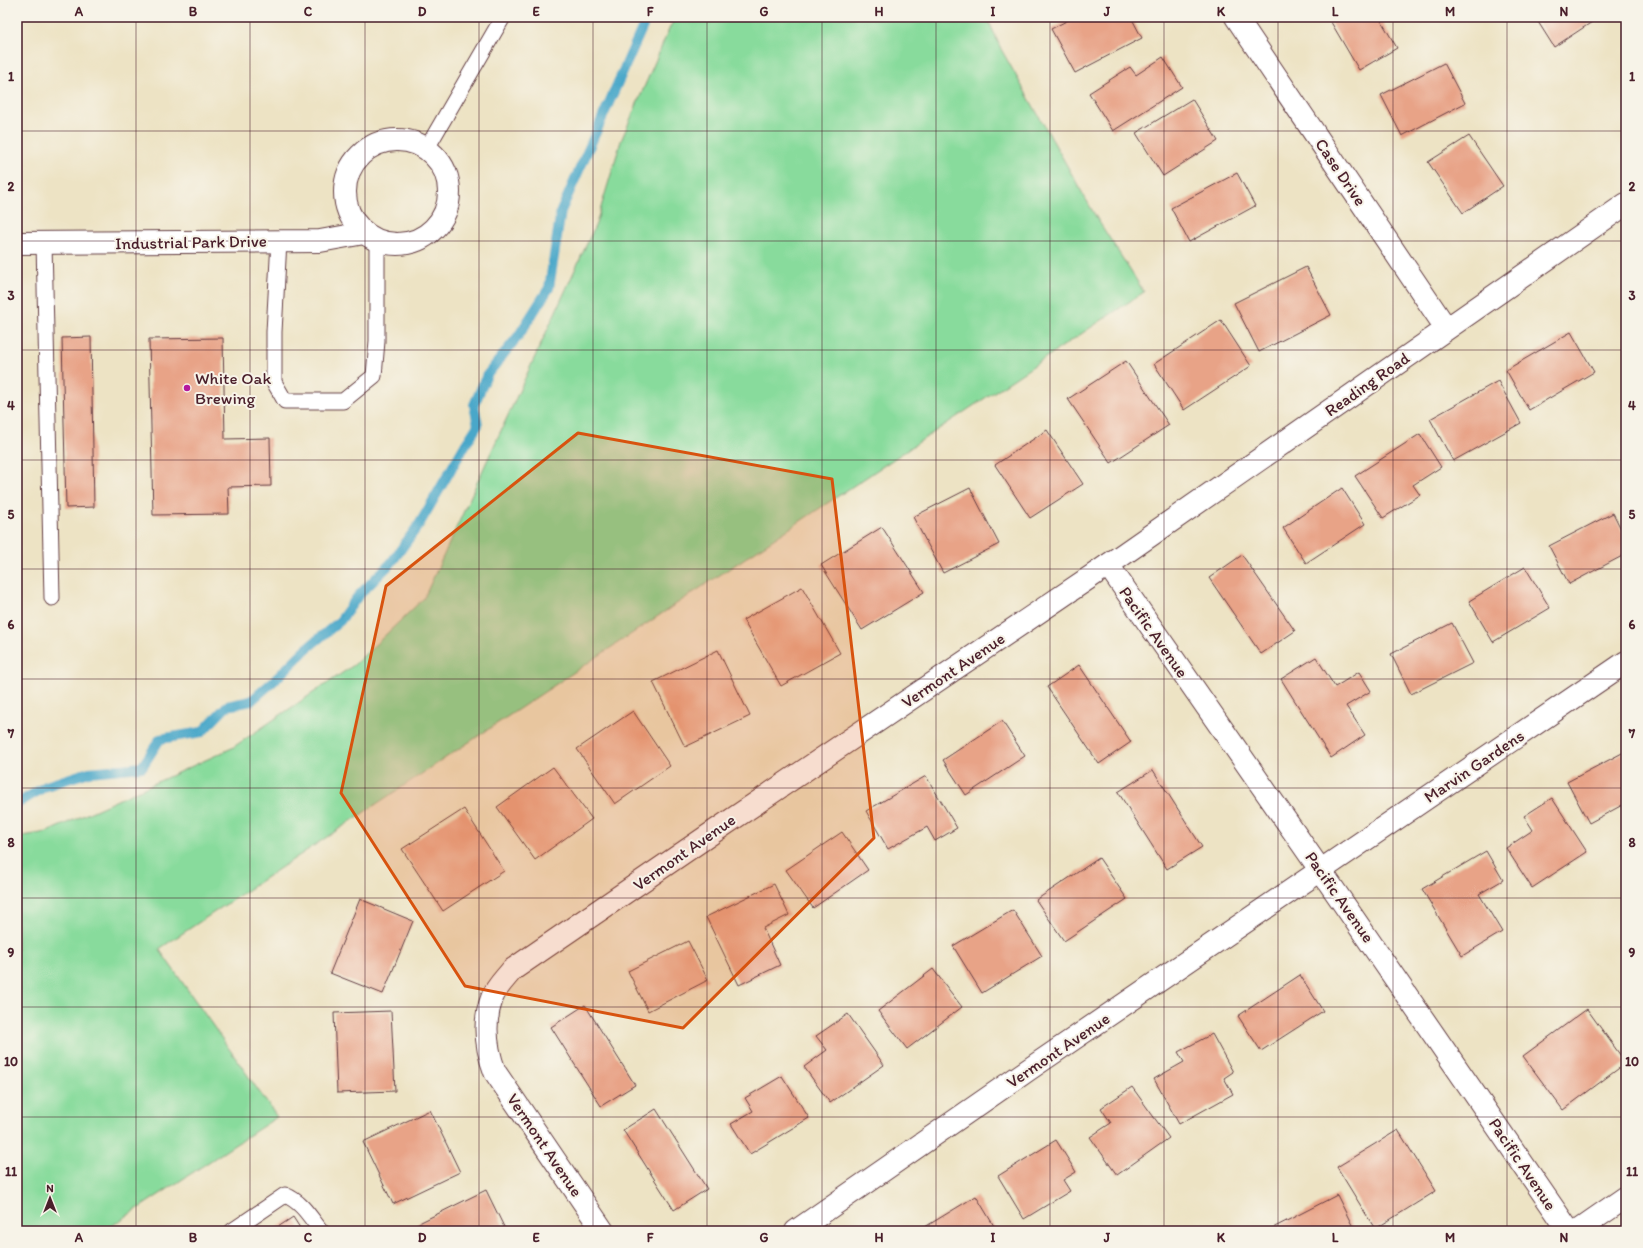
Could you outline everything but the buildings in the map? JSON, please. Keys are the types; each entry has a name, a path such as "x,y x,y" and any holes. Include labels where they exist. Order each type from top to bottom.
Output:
{"street":[{"name":"Case Drive","path":"1236,17 1446,328"},
{"name":"Industrial Park Drive","path":"17,244 320,241 370,237 394,244 411,243 426,235 439,224 447,209 450,192 447,175 439,160 427,148 411,141 394,139 377,143 362,152 350,167 345,184 345,203 352,220 370,237"},
{"name":"Reading Road","path":"1108,565 1626,204"},
{"name":"Pacific Avenue","path":"1108,565 1569,1231"},
{"name":"Vermont Avenue","path":"604,1231 495,1072 489,1057 487,1026 492,998 500,984 512,970 1108,565"},
{"name":"Marvin Gardens","path":"1321,871 1626,662"},
{"name":"Vermont Avenue","path":"796,1231 1028,1070 1321,871"},
{"path":"1577,1231 1626,1197"}],"lane":[{"path":"427,148 503,17"},
{"path":"279,241 274,332 274,382 285,401 343,401 374,376 376,342 370,237"},
{"path":"44,243 52,598"},
{"path":"232,1231 285,1195 295,1199 321,1231"}],"highlighted area":[{"path":"578,433 832,479 874,838 683,1028 465,986 341,793 386,586"}],"green space":[{"path":"676,17 987,17 1001,49 1096,217 1144,292 159,949 277,1117 104,1231 17,1231 17,837 47,832 232,748 354,665 424,598 596,224 621,141 670,27"}],"waterway":[{"path":"17,804 46,786 89,772 142,767 160,739 202,732 227,706 251,701 305,650 340,621 358,596 391,563 420,523 478,425 474,405 487,375 519,335 549,288 561,211 647,17"}],"place":[{"name":"White Oak Brewing","path":"187,388"}]}
